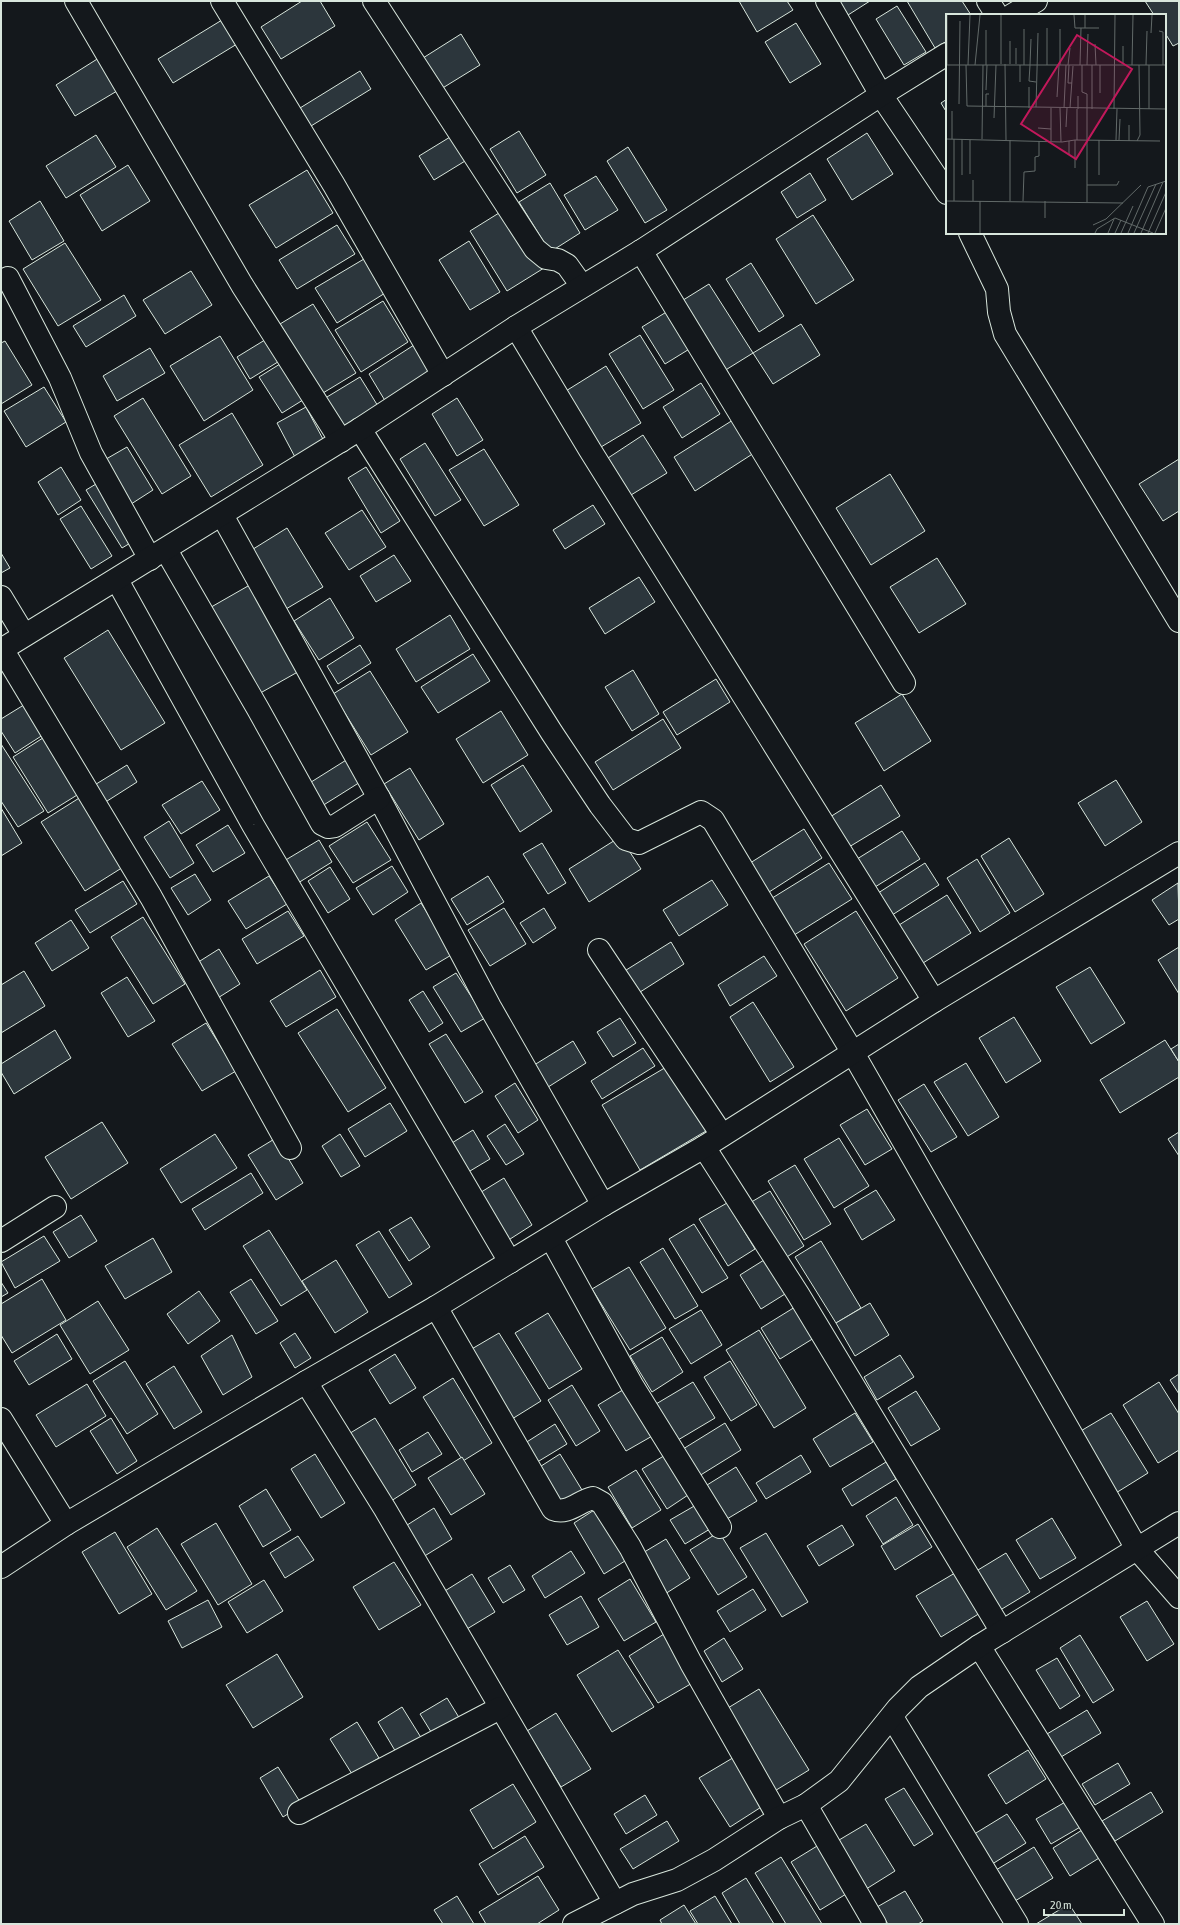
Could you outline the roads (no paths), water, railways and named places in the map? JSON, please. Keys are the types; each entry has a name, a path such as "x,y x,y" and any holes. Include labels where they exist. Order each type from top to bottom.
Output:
{"street":[{"path":"76,1 242,285 341,441"},
{"path":"222,1 334,186 442,375"},
{"path":"374,1 534,249 546,258 558,260 567,265 582,286"},
{"path":"827,1 881,95 946,192"},
{"path":"988,1 996,14"},
{"path":"1014,14 1036,1"},
{"path":"290,1148 151,897 1,650 341,441 516,327 641,251 881,95 946,55"},
{"path":"970,234 998,289 999,312 1005,334 1179,621"},
{"path":"641,251 904,683"},
{"path":"8,278 60,378 91,453 158,554 323,826 335,826 379,798"},
{"path":"516,327 594,457 934,1001"},
{"path":"360,429 552,733 600,805 626,839 639,843 701,812 713,820 853,1052 1137,1549 1179,1597"},
{"path":"222,515 379,798 490,1007 603,1205"},
{"path":"117,580 253,825 510,1262"},
{"path":"1,597 24,635"},
{"path":"1,1567 66,1524 436,1307 603,1205 704,1146 934,1001 1179,853"},
{"path":"599,950 722,1135"},
{"path":"704,1146 798,1294 1002,1632"},
{"path":"1,1241 55,1207"},
{"path":"551,1238 628,1378 720,1527"},
{"path":"436,1307 553,1509 559,1512 571,1508 584,1499 593,1498 602,1503 630,1547 690,1663 779,1818"},
{"path":"306,1382 385,1509 615,1903"},
{"path":"1,1419 66,1524"},
{"path":"574,1924 633,1894 677,1880 714,1860 779,1818 806,1805 838,1781 919,1687 979,1646 1179,1523"},
{"path":"979,1646 1153,1924"},
{"path":"299,1813 500,1708"},
{"path":"892,1717 1017,1924"},
{"path":"806,1805 875,1924"}]}
